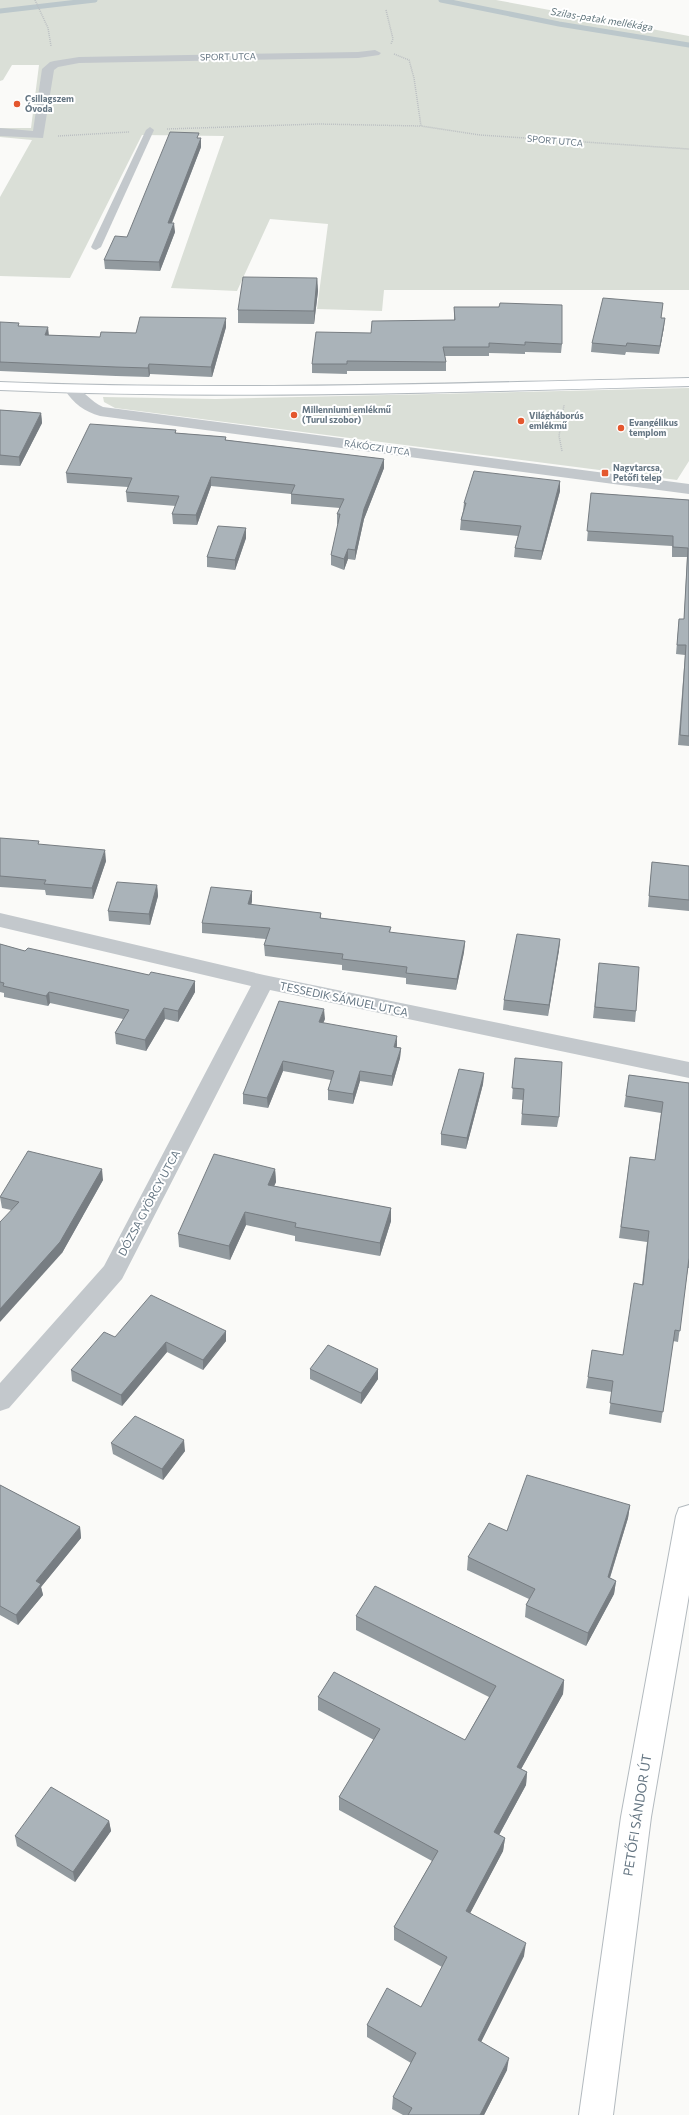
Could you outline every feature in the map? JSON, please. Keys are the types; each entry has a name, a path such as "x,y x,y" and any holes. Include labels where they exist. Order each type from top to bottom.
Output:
{"main road":[{"path":"0,386 72,390 211,392 689,382"},
{"name":"PETŐFI SÁNDOR ÚT","path":"596,2115 636,1817 683,1574 689,1516"}],"street":[{"name":"SPORT UTCA","path":"54,64 79,60 358,55 375,53"},
{"path":"0,132 39,135 48,69 54,64"},
{"name":"RÁKÓCZI UTCA","path":"72,390 80,399 100,412 689,489"},
{"name":"TESSEDIK SÁMUEL UTCA","path":"0,920 264,982 689,1070"},
{"name":"DÓZSA GYÖRGY UTCA","path":"0,1401 113,1272 264,982"}],"lane":[{"path":"96,247 150,130"}],"path":[{"path":"35,1 48,28 54,64"},
{"path":"375,53 389,50 393,39 386,10"},
{"path":"375,53 393,54 409,60 421,126"},
{"name":"SPORT UTCA","path":"39,135 68,137 150,130 318,124 421,126 480,135 549,141 689,149"},
{"path":"567,384 559,436 567,473"}],"shaded area":[{"path":"0,0 496,0 689,36 689,290 384,290 382,311 317,309 328,224 270,219 237,291 171,288 224,136 142,135 70,278 0,276 0,197 32,140 0,137 0,128 31,128 39,65 12,65 3,80 0,81"},
{"path":"689,388 689,461 677,480 115,408 104,402 103,397 216,399"}],"building":[{"path":"170,132 199,133 197,138 201,138 168,223 174,223 159,262 104,260 115,236 127,237"},
{"path":"243,277 317,278 314,311 238,310"},
{"path":"603,298 663,303 661,318 665,318 660,346 627,343 626,346 592,343"},
{"path":"500,303 562,305 562,344 525,342 525,345 489,343 489,347 443,347 446,362 347,361 347,364 312,364 316,332 371,333 372,321 455,320 454,307 499,307"},
{"path":"140,317 226,318 211,367 149,364 148,368 0,362 0,322 19,323 18,326 48,327 45,335 100,337 101,332 136,333"},
{"path":"0,410 41,413 19,457 0,455"},
{"path":"90,424 176,430 175,433 226,437 225,440 384,459 364,509 355,550 348,549 344,559 331,555 340,514 337,514 344,499 291,494 295,485 211,477 196,515 172,514 179,496 126,492 132,478 66,473"},
{"path":"474,471 560,481 542,551 515,548 521,526 461,520 466,503 464,503"},
{"path":"591,493 689,500 689,736 680,735 686,645 677,645 679,619 684,619 688,548 673,547 673,536 587,531"},
{"path":"218,526 246,528 235,560 207,557"},
{"path":"0,838 39,841 38,844 105,850 92,888 44,884 46,880 0,876"},
{"path":"652,862 689,866 689,900 649,896"},
{"path":"117,882 157,885 149,914 108,911"},
{"path":"211,887 252,891 248,904 321,913 320,918 391,927 389,932 465,941 457,979 406,973 407,967 342,959 343,954 264,945 270,928 202,923"},
{"path":"517,934 560,939 549,1005 504,1000"},
{"path":"0,944 25,951 28,948 149,975 151,972 195,981 178,1011 164,1008 145,1040 115,1033 129,1010 49,992 46,996 3,986 4,983 0,982"},
{"path":"599,963 639,967 636,1011 595,1007"},
{"path":"279,1001 324,1009 319,1022 397,1036 394,1047 401,1048 392,1076 360,1071 353,1094 328,1090 334,1071 283,1061 267,1098 243,1094"},
{"path":"515,1058 562,1062 559,1117 522,1114 524,1089 512,1088"},
{"path":"459,1069 484,1073 467,1138 441,1134"},
{"path":"629,1075 689,1083 689,1258 680,1331 675,1330 663,1412 610,1403 613,1381 588,1377 592,1350 623,1355 634,1283 643,1285 649,1231 621,1227 630,1157 655,1160 663,1102 626,1096"},
{"path":"28,1151 102,1169 60,1242 0,1309 0,1222 19,1202 0,1197"},
{"path":"214,1154 275,1169 268,1185 391,1208 380,1243 295,1227 296,1223 245,1212 229,1246 178,1234"},
{"path":"151,1295 226,1331 203,1360 166,1342 121,1395 71,1370 104,1332 115,1337"},
{"path":"328,1345 378,1369 361,1393 310,1369"},
{"path":"135,1416 184,1440 162,1469 111,1443"},
{"path":"527,1475 630,1505 608,1577 616,1581 588,1633 526,1605 535,1589 468,1557 489,1523 507,1531"},
{"path":"0,1485 80,1527 36,1581 41,1584 16,1615 0,1606"},
{"path":"375,1586 564,1680 517,1767 527,1772 494,1832 505,1838 466,1911 526,1943 478,2040 509,2058 480,2115 408,2115 412,2108 393,2097 416,2053 367,2025 387,1988 421,2007 447,1957 394,1927 438,1851 339,1797 380,1729 318,1697 334,1672 465,1740 496,1686 356,1616"},
{"path":"51,1787 109,1821 73,1872 15,1836"}],"waterway":[{"name":"Szilas-patak mellékága","path":"0,11 95,0"},
{"name":"Szilas-patak mellékága","path":"441,0 559,24 689,45"}],"place":[{"name":"Csillagszem Óvoda","path":"17,104"},
{"name":"Millenniumi emlékmű (Turul szobor)","path":"294,415"},
{"name":"Világháborús emlékmű","path":"521,421"},
{"name":"Evangélikus templom","path":"621,428"},
{"name":"Nagytarcsa, Petőfi telep","path":"605,473"}]}
